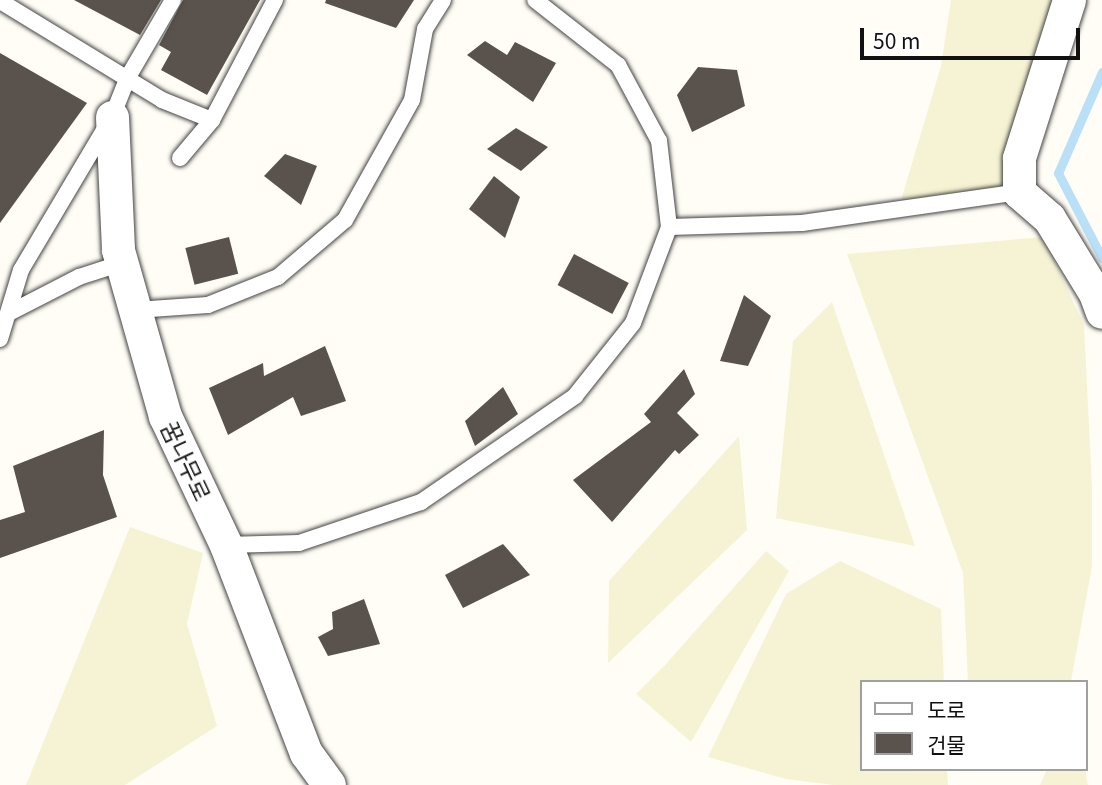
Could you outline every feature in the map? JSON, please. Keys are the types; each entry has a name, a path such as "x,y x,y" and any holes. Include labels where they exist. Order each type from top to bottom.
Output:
{"street":[{"path":"1069,0 1019,158 1019,192 1049,218 1094,293 1102,312"},
{"name":"꿈나무로","path":"112,117 118,250 165,416 226,545 306,753 329,785"}],"lane":[{"path":"0,339 21,270 112,117 128,77 173,0"},
{"path":"180,158 212,120 275,0"},
{"path":"136,310 208,305 278,277 345,220 412,100 425,29 443,0"},
{"path":"226,545 299,543 421,502 575,396 634,323 669,227 659,141 618,65 535,0"},
{"path":"3,8 128,77 162,100 212,120"},
{"path":"669,227 802,223 1019,192"},
{"path":"9,313 79,277 122,263"}],"shaded area":[{"path":"951,0 1069,0 1013,187 899,207 941,66"},
{"path":"1043,237 1084,325 1092,487 1092,566 1071,680 968,680 963,573 847,254"},
{"path":"832,302 915,546 776,518 793,341"},
{"path":"739,436 747,530 608,663 609,581"},
{"path":"130,527 203,553 187,624 217,726 125,785 26,785"},
{"path":"766,551 789,571 691,742 636,694"},
{"path":"840,561 941,609 944,680 860,680 860,771 947,771 948,785 833,785 786,779 708,757 786,594"},
{"path":"1046,771 1085,771 1088,785 1040,785"}],"building":[{"path":"74,0 161,0 140,35"},
{"path":"183,0 260,0 207,95 161,70 171,52 159,45"},
{"path":"326,0 414,0 396,28 325,3"},
{"path":"485,41 507,55 515,42 556,63 533,102 467,55"},
{"path":"0,53 87,103 0,223"},
{"path":"698,67 737,70 745,106 692,132 677,95"},
{"path":"516,128 548,147 521,171 487,149"},
{"path":"285,154 317,166 301,205 264,176"},
{"path":"494,176 520,197 505,238 469,209"},
{"path":"229,237 238,274 195,285 185,248"},
{"path":"574,254 629,283 612,314 558,285"},
{"path":"744,295 771,316 748,366 720,361"},
{"path":"325,346 346,401 301,416 293,397 228,435 209,388 263,363 264,376"},
{"path":"684,369 695,394 677,413 699,435 679,454 675,450 612,522 573,480 651,422 644,414"},
{"path":"503,387 518,414 475,446 465,421"},
{"path":"104,430 103,475 117,517 0,558 0,520 25,512 13,466"},
{"path":"503,544 530,575 463,608 445,575"},
{"path":"364,599 380,644 328,656 318,637 333,629 332,612"}],"waterway":[{"path":"1102,72 1058,173 1102,258"}]}
